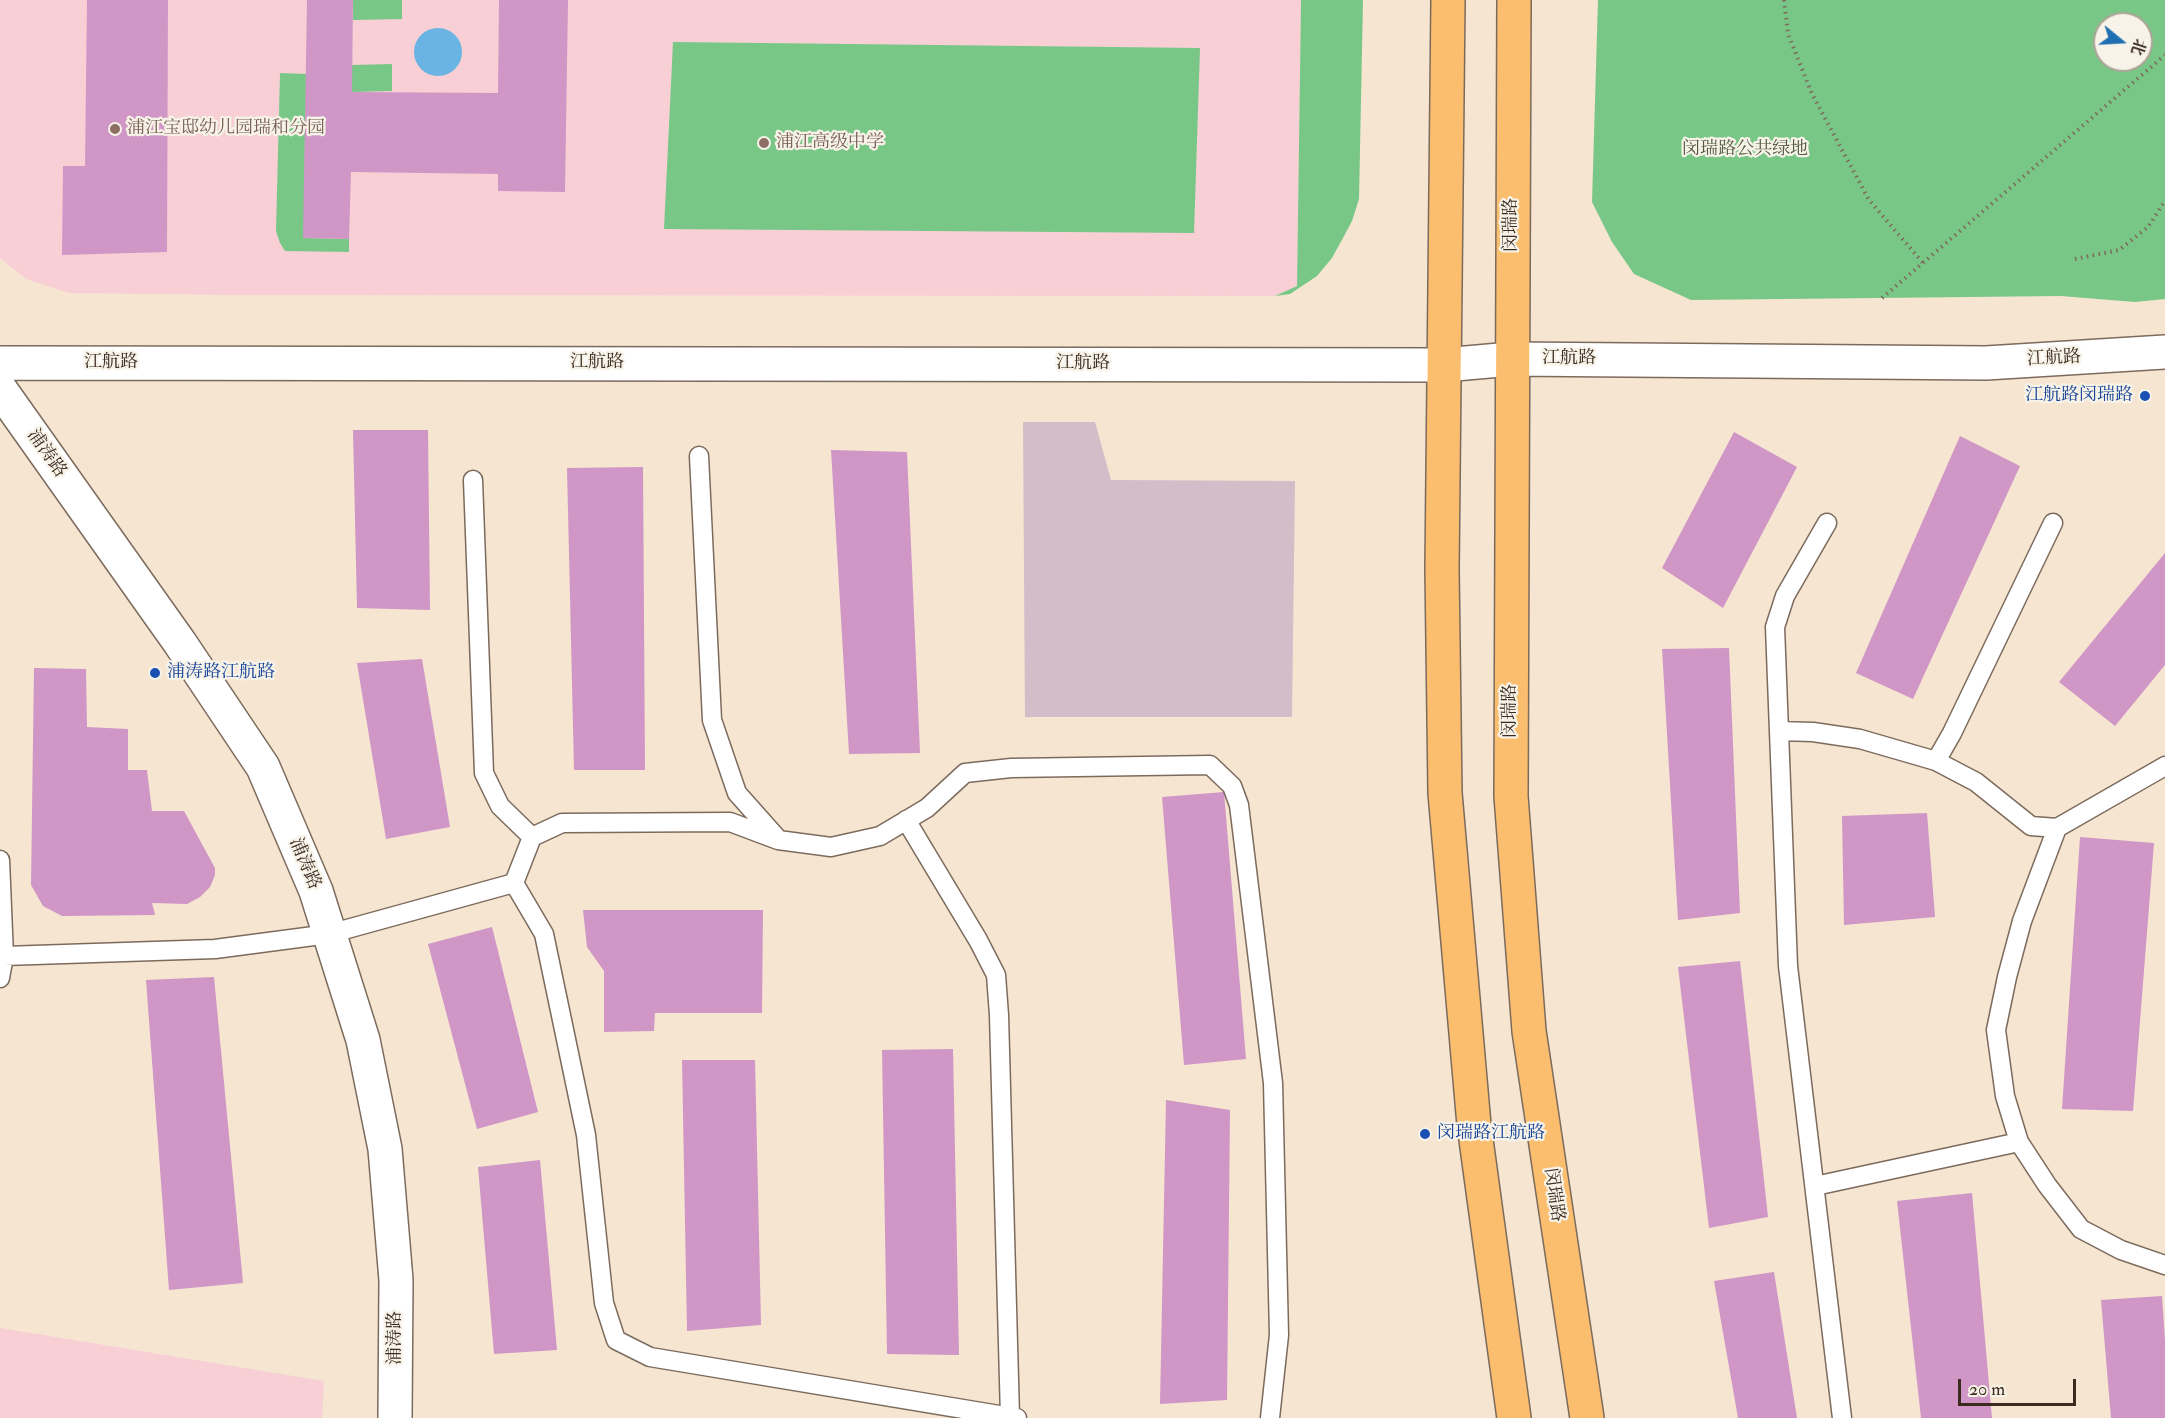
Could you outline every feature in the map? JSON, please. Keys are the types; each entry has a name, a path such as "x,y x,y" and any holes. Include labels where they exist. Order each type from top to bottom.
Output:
{"main road":[{"path":"1448,0 1442,569 1445,793 1473,1125 1514,1418"},
{"name":"闵瑞路","path":"1514,0 1511,795 1529,1031 1587,1418"}],"street":[{"name":"江航路","path":"0,363 1444,365 1511,359 1986,363 2165,352"},
{"name":"浦涛路","path":"0,389 180,643 262,767 316,891 363,1040 385,1149 396,1280 395,1418"}],"lane":[{"path":"699,456 712,720 737,793 778,840"},
{"path":"473,480 484,773 500,806 532,837"},
{"path":"1827,523 1785,596 1775,627 1788,966 1842,1418"},
{"path":"1936,761 1952,733 2053,523"},
{"path":"1779,730 1860,739 1936,761 1976,782 2031,825 2057,828 2165,766"},
{"path":"514,883 532,837 562,824 730,822 778,840 831,847 880,836 927,808 965,773 1011,768 1210,765 1232,786 1239,805 1273,1083 1279,1335 1270,1418"},
{"path":"514,883 544,934 586,1135 604,1303 616,1340 650,1357 1014,1417 996,975 978,940 906,820"},
{"path":"2057,828 2022,921 1996,1030 2006,1096 2019,1142 2047,1185 2081,1229 2121,1250 2165,1265"},
{"path":"0,860 4,956 0,978"},
{"path":"4,956 215,949 329,934 514,883"},
{"path":"1815,1186 2019,1142"}],"path":[{"path":"1784,0 1788,34 1812,94 1869,200 1923,263"},
{"path":"1882,298 2165,55"},
{"path":"2074,259 2120,250 2148,227 2165,201"}],"shaded area":[{"name":"浦江高级中学","path":"0,0 1301,0 1297,286 1275,296 69,293 26,279 0,258"},
{"path":"1023,422 1095,422 1111,480 1295,481 1292,717 1025,717"},
{"path":"0,1328 324,1381 322,1418 0,1418"}],"green space":[{"path":"353,0 402,0 402,19 353,20"},
{"path":"1301,0 1363,0 1359,199 1352,221 1343,238 1332,258 1317,276 1290,294 1275,296 1297,286"},
{"name":"闵瑞路公共绿地","path":"1598,0 2165,0 2165,299 2135,302 2061,296 1691,300 1634,274 1612,242 1592,202"},
{"path":"673,42 1200,48 1194,233 664,229"},
{"path":"392,64 392,91 352,92 351,65"},
{"path":"280,73 307,74 304,238 349,239 349,252 285,251 280,243 276,231"}],"water":[{"path":"438,28 455,35 462,52 455,69 438,76 421,69 414,52 421,35"}],"building":[{"path":"87,0 168,0 167,252 62,255 63,166 85,166"},
{"path":"307,0 353,0 352,92 498,93 499,0 568,0 565,192 498,191 498,174 351,172 349,239 303,238"},
{"path":"353,430 428,430 430,610 357,608"},
{"path":"1734,432 1797,467 1723,608 1662,568"},
{"path":"1960,436 2020,466 1913,699 1856,673"},
{"path":"831,450 907,452 920,753 849,754"},
{"path":"643,467 645,770 574,770 567,468"},
{"path":"2165,553 2165,665 2115,726 2059,682"},
{"path":"1729,648 1740,913 1678,920 1662,649"},
{"path":"422,659 450,827 386,839 357,663"},
{"path":"34,668 86,669 87,727 128,729 128,770 147,770 152,811 184,811 215,868 210,887 200,897 187,904 152,903 155,915 62,916 43,906 31,885"},
{"path":"1224,792 1246,1059 1184,1065 1162,797"},
{"path":"1927,813 1935,917 1844,925 1842,816"},
{"path":"2080,837 2154,843 2133,1111 2062,1109"},
{"path":"583,910 763,910 762,1013 655,1013 654,1031 604,1032 604,971 587,947"},
{"path":"492,927 538,1112 477,1129 428,944"},
{"path":"1740,961 1768,1217 1709,1228 1678,967"},
{"path":"214,977 243,1283 169,1290 146,980"},
{"path":"953,1049 959,1355 887,1354 882,1050"},
{"path":"682,1060 755,1060 761,1325 687,1331"},
{"path":"1166,1100 1230,1110 1227,1400 1160,1404"},
{"path":"540,1160 557,1350 494,1354 478,1167"},
{"path":"1972,1193 1992,1418 1921,1418 1897,1201"},
{"path":"1774,1272 1797,1418 1738,1418 1714,1281"},
{"path":"2162,1296 2165,1340 2165,1418 2111,1418 2101,1300"}],"place":[{"name":"浦江宝邸幼儿园瑞和分园","path":"115,129"},
{"name":"浦江高级中学","path":"764,143"},
{"name":"江航路闵瑞路","path":"2145,396"},
{"name":"浦涛路江航路","path":"155,673"},
{"name":"闵瑞路江航路","path":"1425,1134"}]}
